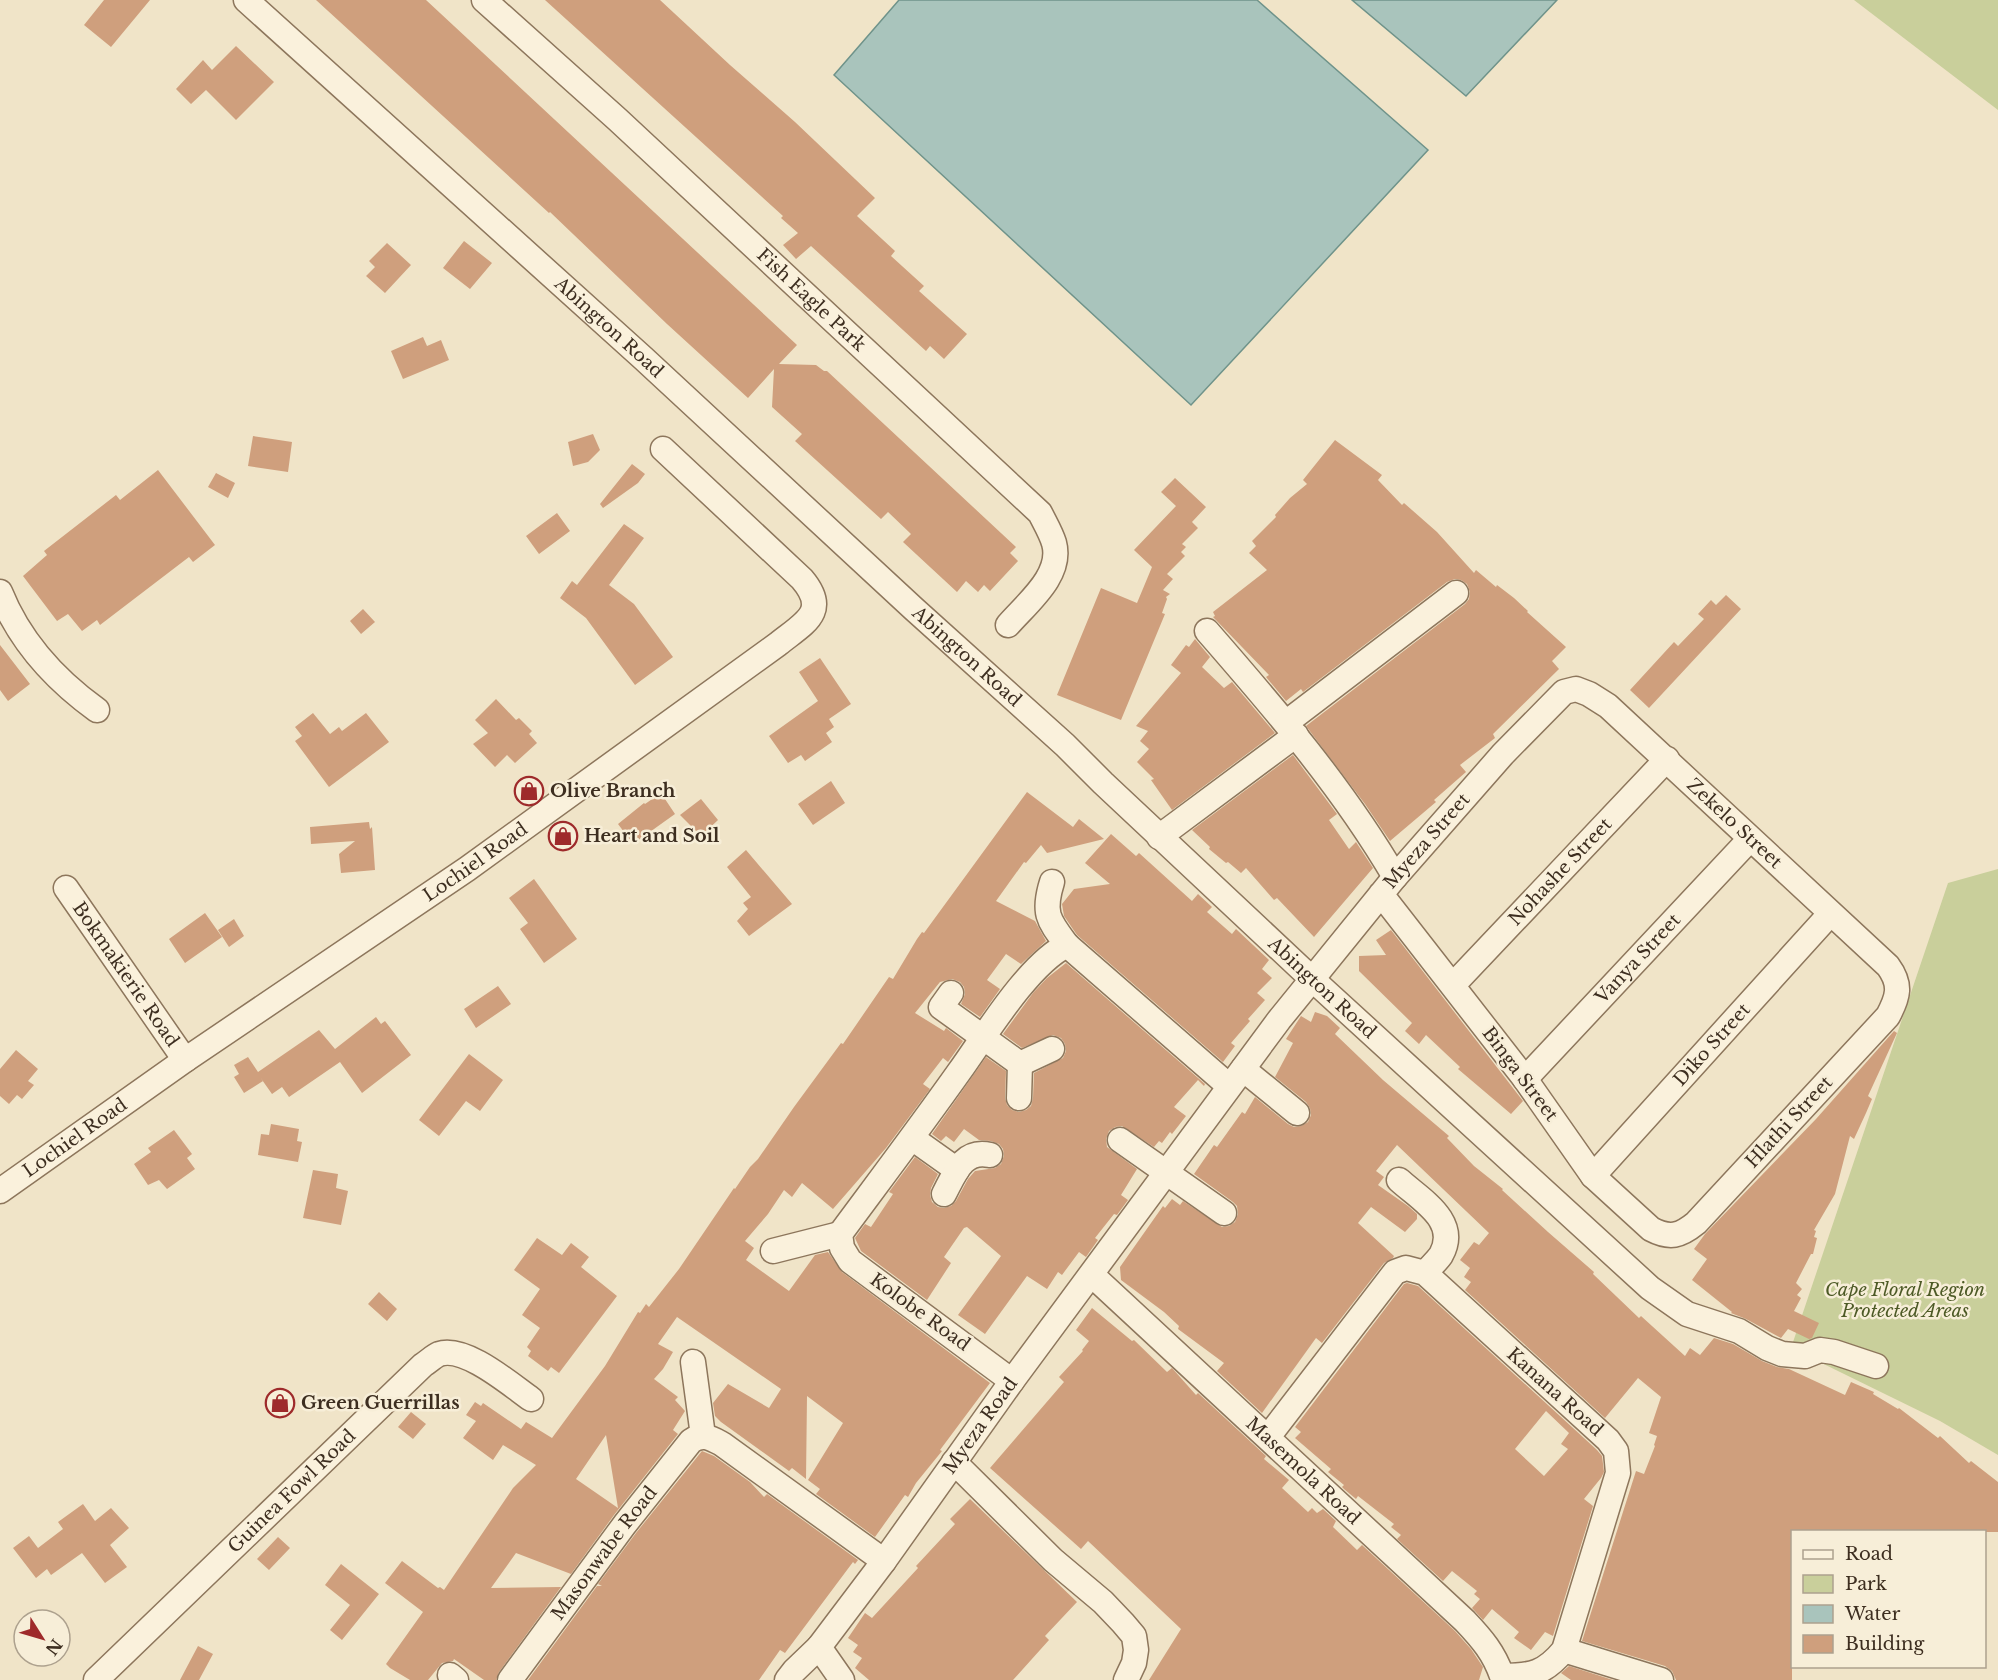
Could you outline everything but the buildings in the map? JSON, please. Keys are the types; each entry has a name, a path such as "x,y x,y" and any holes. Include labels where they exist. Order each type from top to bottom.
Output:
{"street":[{"name":"Abington Road","path":"246,0 643,358 914,609 1065,744 1159,837 1650,1288 1687,1314 1739,1331 1782,1354 1805,1356 1820,1350 1834,1352 1876,1366"},
{"name":"Fish Eagle Park","path":"484,0 617,119 1040,513 1054,544 1054,566 1041,589 1008,625"},
{"name":"Lochiel Road","path":"0,1191 185,1060 467,869 778,644 807,620 814,610 816,601 813,591 663,449"},
{"path":"0,592 7,610 26,642 48,669 97,710"},
{"path":"1159,837 1456,593"},
{"name":"Binga Street","path":"1207,631 1292,728 1380,852 1388,886 1453,985 1525,1078 1593,1176 1651,1229 1662,1235 1673,1236"},
{"name":"Zekelo Street","path":"1548,707 1564,692 1576,689 1608,706 1888,966 1894,974 1897,999"},
{"name":"Myeza Street","path":"1312,979 1388,886 1548,707"},
{"name":"Nohashe Street","path":"1453,985 1667,759"},
{"name":"Vanya Street","path":"1525,1078 1750,839"},
{"path":"1052,882 1046,911 1049,921 1067,945 1236,1077 1297,1113"},
{"name":"Bokmakierie Road","path":"66,888 185,1060"},
{"name":"Diko Street","path":"1593,1176 1830,914"},
{"path":"773,1251 840,1234 1014,997 1045,959 1067,945"},
{"name":"Myeza Road","path":"787,1680 819,1647 884,1562 1012,1381 1236,1077 1312,979"},
{"name":"Hlathi Street","path":"1673,1236 1682,1233 1696,1223 1888,1016 1897,999"},
{"path":"942,1005 1020,1064"},
{"path":"1020,1064 1052,1049"},
{"path":"1019,1098 1020,1064"},
{"path":"912,1138 957,1170"},
{"path":"1120,1140 1224,1213"},
{"path":"944,1194 957,1170 968,1157 990,1155"},
{"path":"1268,1437 1395,1272 1406,1268 1417,1269 1425,1273 1440,1255 1446,1240 1446,1228 1441,1218 1399,1180"},
{"name":"Kolobe Road","path":"840,1234 842,1248 850,1261 1012,1381"},
{"name":"Kanana Road","path":"1425,1273 1608,1440 1616,1451 1618,1473 1564,1650 1544,1670"},
{"name":"Masemola Road","path":"1092,1275 1465,1621 1488,1645 1496,1659 1502,1678 1523,1676 1544,1670"},
{"name":"Guinea Fowl Road","path":"96,1680 415,1373 440,1354 459,1354 483,1366 531,1399"},
{"path":"693,1362 703,1436 722,1444 884,1562"},
{"name":"Masonwabe Road","path":"510,1680 632,1515 691,1441 703,1436"},
{"path":"954,1462 1053,1560 1103,1602 1134,1636 1136,1650 1134,1663 1126,1680"},
{"path":"819,1647 842,1680"},
{"path":"1564,1650 1661,1680"}],"green space":[{"path":"1854,0 1998,0 1998,110"},
{"name":"Cape Floral Region Protected Areas","path":"1998,869 1998,1455 1940,1421 1791,1348 1948,883"}],"water":[{"path":"899,0 1257,0 1428,150 1191,405 834,75"},
{"path":"1352,0 1557,0 1466,96"}],"place":[{"name":"Olive Branch","path":"529,791"},
{"name":"Heart and Soil","path":"563,836"},
{"name":"Green Guerrillas","path":"280,1403"}]}
